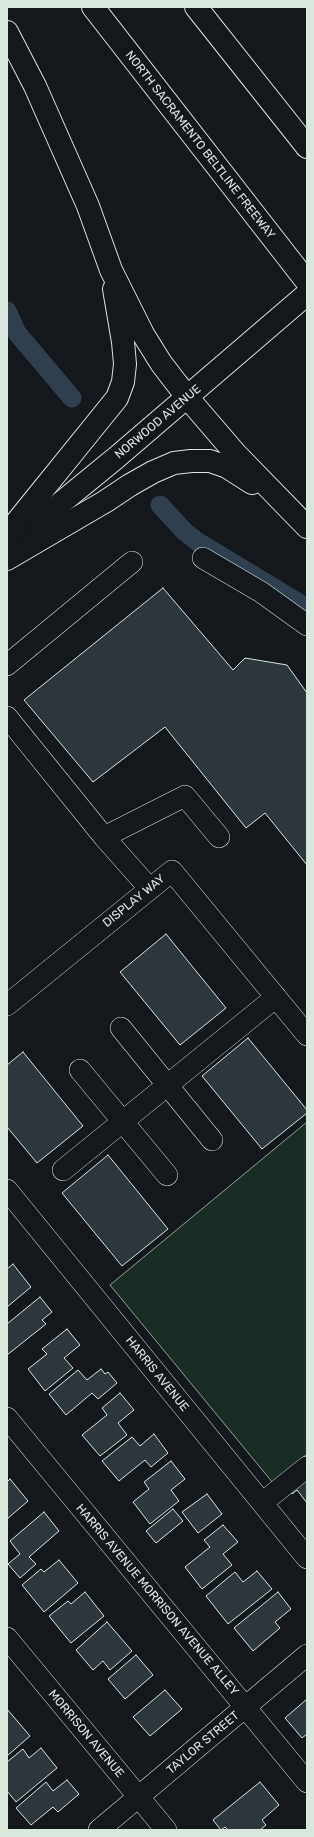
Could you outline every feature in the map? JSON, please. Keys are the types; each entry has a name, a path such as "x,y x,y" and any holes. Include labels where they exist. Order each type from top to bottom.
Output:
{"main road":[{"name":"NORTH SACRAMENTO BELTLINE FREEWAY","path":"93,7 307,282"},
{"path":"196,7 307,147"},
{"path":"7,32 35,86 88,206 111,270 144,334 161,363 186,397 234,452 307,528"},
{"path":"7,534 117,398 123,382 125,364 123,342 111,270"},
{"name":"NORWOOD AVENUE","path":"7,547 307,294"},
{"path":"7,559 153,472 174,463 191,461 210,461 227,467 244,476 307,528"}],"street":[{"path":"203,558 261,592 307,625"},
{"path":"7,665 132,562"},
{"path":"7,717 104,837 150,889"},
{"path":"104,837 185,796 219,837"},
{"name":"DISPLAY WAY","path":"7,1005 172,871 307,1035"},
{"path":"63,1170 276,997"},
{"path":"121,1028 212,1140"},
{"path":"80,1070 167,1175"},
{"name":"HARRIS AVENUE","path":"7,1190 307,1558"},
{"name":"HARRIS AVENUE MORRISON AVENUE ALLEY","path":"7,1418 307,1782"},
{"path":"262,1504 307,1467"},
{"name":"MORRISON AVENUE","path":"7,1638 166,1830"},
{"name":"TAYLOR STREET","path":"99,1830 307,1655"}],"green space":[{"path":"307,1122 307,1454 273,1483 110,1285"}],"building":[{"path":"163,588 233,670 245,658 287,665 307,693 307,865 265,813 246,828 165,727 93,782 24,700"},
{"path":"166,934 226,1008 180,1045 120,972"},
{"path":"248,1038 307,1110 307,1113 262,1149 202,1076"},
{"path":"23,1052 83,1126 37,1163 7,1127 7,1065"},
{"path":"108,1155 168,1229 122,1266 62,1193"},
{"path":"13,1264 31,1287 7,1307 7,1269"},
{"path":"40,1297 52,1312 42,1320 46,1324 7,1355 7,1324"},
{"path":"67,1329 80,1345 64,1358 73,1368 45,1391 28,1369 47,1354 42,1349"},
{"path":"101,1369 105,1374 108,1372 117,1383 98,1399 92,1393 66,1415 49,1394 78,1370 87,1380"},
{"path":"120,1393 134,1410 118,1423 127,1435 100,1456 82,1435 107,1415 102,1408"},
{"path":"154,1434 168,1453 151,1467 145,1460 119,1481 102,1461 132,1437 140,1446"},
{"path":"171,1461 185,1479 171,1490 179,1501 150,1524 133,1502 149,1489 144,1482"},
{"path":"307,1477 307,1503 297,1490 292,1494 290,1491"},
{"path":"10,1479 28,1501 7,1519 7,1482"},
{"path":"207,1494 222,1514 198,1533 182,1512"},
{"path":"173,1509 183,1521 156,1543 146,1531"},
{"path":"44,1512 59,1531 29,1557 36,1564 20,1578 8,1564 20,1554 10,1541"},
{"path":"223,1525 238,1542 223,1554 232,1565 202,1589 185,1567 210,1547 204,1540"},
{"path":"59,1560 78,1583 44,1612 22,1585 41,1569 44,1572"},
{"path":"257,1571 272,1589 228,1624 206,1596 235,1572 243,1582"},
{"path":"85,1592 104,1616 71,1643 49,1616 68,1601 71,1604"},
{"path":"278,1592 291,1609 275,1622 280,1628 253,1651 234,1628"},
{"path":"107,1622 132,1651 110,1670 103,1661 93,1670 76,1650"},
{"path":"136,1655 153,1675 125,1699 108,1679"},
{"path":"165,1690 182,1709 150,1736 133,1717"},
{"path":"307,1699 307,1734 302,1738 285,1718"},
{"path":"7,1709 30,1736 7,1756"},
{"path":"41,1748 57,1768 16,1802 7,1791 7,1762 23,1749 29,1758"},
{"path":"67,1780 79,1794 58,1812 53,1807 31,1825 16,1808 46,1782 53,1791"},
{"path":"260,1782 279,1805 262,1820 266,1825 260,1830 228,1830 225,1827 221,1830 213,1820"}],"waterway":[{"path":"7,311 17,333 72,398"},
{"path":"160,505 185,532 198,542 307,608"}]}
